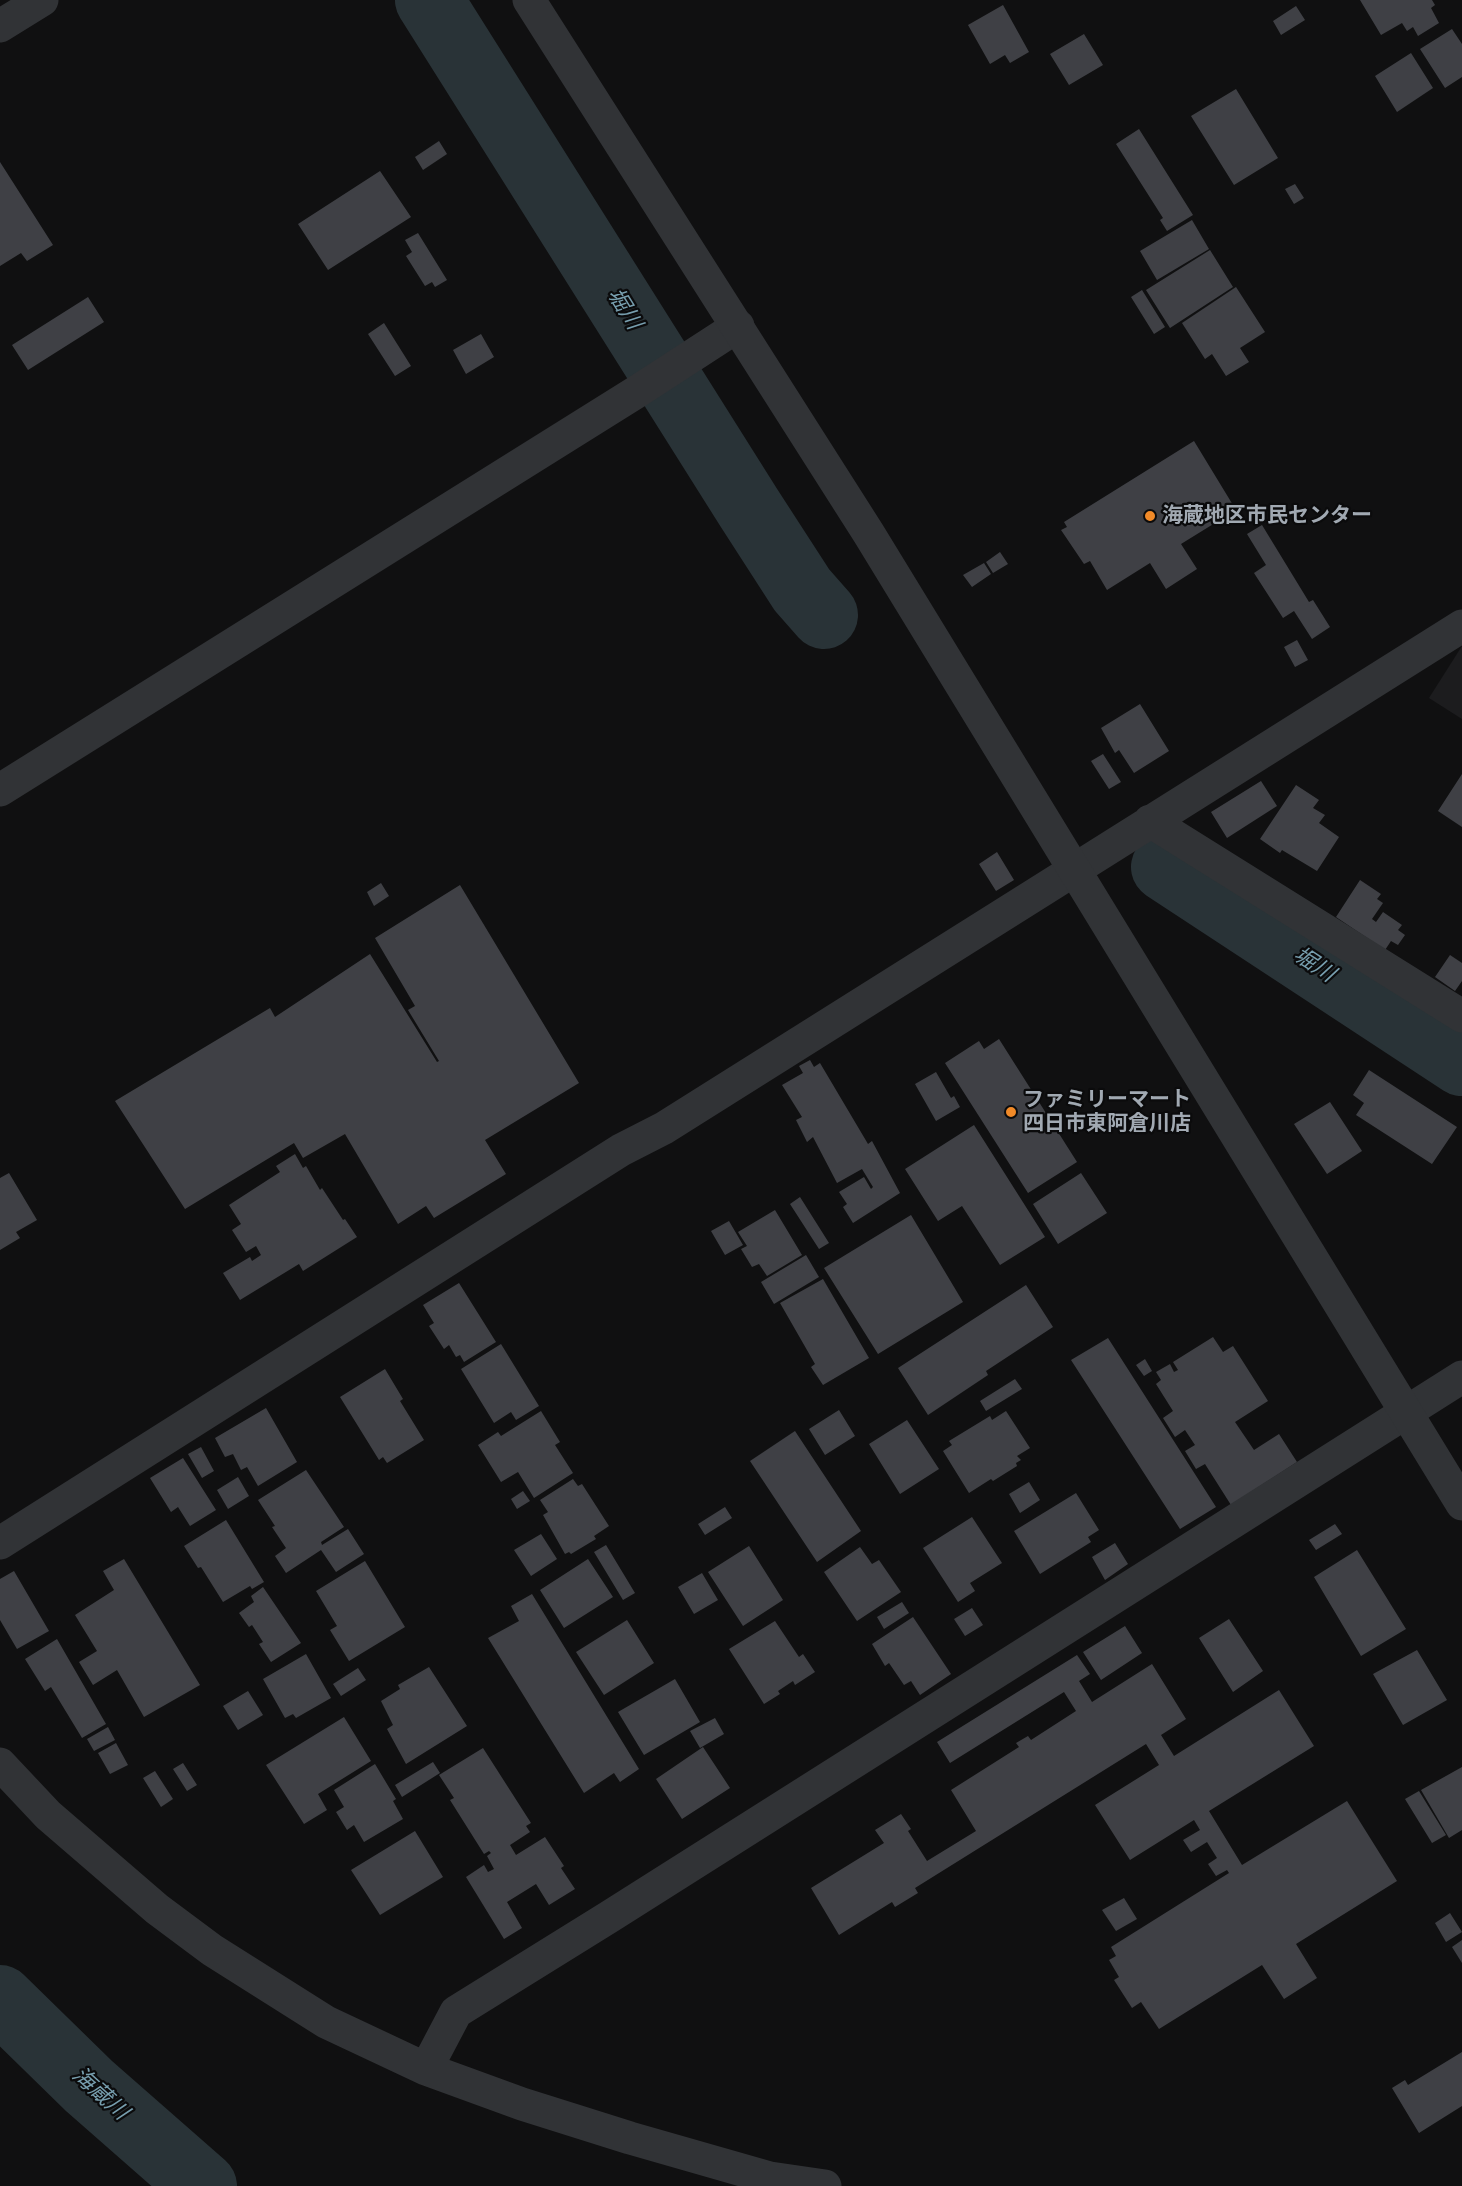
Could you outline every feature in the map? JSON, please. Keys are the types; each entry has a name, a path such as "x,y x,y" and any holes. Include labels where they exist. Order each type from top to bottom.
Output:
{"street":[{"path":"0,26 42,0"},
{"path":"529,0 869,534 1462,1504"},
{"path":"0,790 638,391 738,326"},
{"path":"0,1543 621,1150 664,1128 1462,626"},
{"path":"1150,821 1462,1016"},
{"path":"426,2069 456,2012 1462,1377"},
{"path":"0,1764 48,1815 158,1909 212,1950 326,2022 426,2069 522,2104 770,2178 825,2186"}],"shaded area":[{"path":"1462,646 1462,719 1429,698"}],"building":[{"path":"1360,0 1432,0 1435,5 1431,8 1439,23 1418,36 1413,27 1407,31 1402,23 1381,35"},
{"path":"1003,5 1029,52 1010,63 1005,55 990,64 968,25"},
{"path":"1296,6 1305,20 1281,35 1273,21"},
{"path":"1452,29 1462,44 1462,77 1445,88 1420,49"},
{"path":"1084,34 1103,65 1069,85 1050,54"},
{"path":"1411,53 1433,88 1397,112 1375,76"},
{"path":"1236,89 1278,158 1234,185 1191,116"},
{"path":"1139,129 1193,215 1167,231 1160,220 1163,218 1116,144"},
{"path":"439,141 447,154 423,170 415,157"},
{"path":"0,162 53,245 27,261 21,253 0,266"},
{"path":"380,171 411,217 328,270 298,224"},
{"path":"1295,184 1304,198 1294,204 1285,189"},
{"path":"1192,220 1209,249 1157,280 1140,251"},
{"path":"418,233 447,280 435,287 432,282 425,286 406,256 412,252 405,240"},
{"path":"1210,250 1233,287 1170,328 1146,290"},
{"path":"1236,287 1265,332 1240,348 1249,362 1226,376 1212,354 1205,359 1182,323"},
{"path":"1142,290 1165,327 1154,334 1131,297"},
{"path":"88,297 104,322 28,370 12,345"},
{"path":"384,323 411,366 395,376 368,334"},
{"path":"481,334 494,357 466,374 453,350"},
{"name":"海蔵地区市民センター","path":"1194,441 1236,510 1181,544 1197,569 1166,589 1150,563 1107,590 1090,561 1084,564 1061,530 1067,527 1064,522"},
{"path":"1262,525 1309,602 1313,600 1330,627 1312,639 1294,611 1283,618 1254,573 1266,565 1247,534"},
{"path":"1000,552 1008,564 993,573 986,562"},
{"path":"984,563 991,574 972,587 963,575"},
{"path":"1297,640 1308,660 1295,667 1284,647"},
{"path":"1140,704 1169,751 1134,773 1119,750 1115,753 1101,728"},
{"path":"1103,754 1121,782 1109,789 1091,761"},
{"path":"1462,774 1462,827 1438,811"},
{"path":"1261,781 1277,806 1227,838 1211,812"},
{"path":"1296,785 1319,800 1313,808 1325,815 1319,823 1339,837 1317,871 1282,850 1280,853 1260,839"},
{"path":"997,852 1014,880 996,891 979,864"},
{"path":"1360,880 1381,894 1377,899 1383,903 1372,919 1376,922 1383,912 1402,925 1398,930 1405,935 1398,945 1391,941 1385,950 1336,917"},
{"path":"381,883 389,896 374,906 367,892"},
{"path":"460,885 579,1083 485,1140 506,1174 434,1218 426,1206 398,1224 345,1134 303,1158 294,1143 185,1209 115,1101 270,1008 275,1017 370,954 437,1062 439,1061 408,1010 415,1006 375,938"},
{"path":"1450,955 1462,963 1462,981 1455,991 1435,977"},
{"name":"ファミリーマート 四日市東阿倉川店","path":"999,1039 1077,1162 1028,1193 945,1063 979,1041 984,1049"},
{"path":"810,1060 814,1067 820,1063 868,1144 872,1141 900,1193 853,1223 843,1207 847,1204 839,1192 864,1177 871,1189 873,1187 862,1169 837,1183 813,1137 807,1142 796,1120 802,1117 782,1085 803,1073 799,1066"},
{"path":"1369,1070 1457,1127 1432,1164 1356,1115 1364,1103 1353,1095"},
{"path":"936,1072 951,1098 954,1096 960,1107 936,1121 915,1084"},
{"path":"1330,1102 1362,1151 1327,1174 1294,1124"},
{"path":"974,1125 1045,1237 1000,1265 962,1206 938,1221 905,1169"},
{"path":"295,1154 303,1168 306,1166 320,1190 322,1188 357,1237 303,1271 299,1264 240,1300 223,1273 250,1257 252,1261 261,1255 256,1246 246,1252 232,1230 241,1224 229,1205 280,1172 276,1166"},
{"path":"9,1173 37,1220 16,1232 20,1238 0,1250 0,1178"},
{"path":"1081,1173 1107,1213 1058,1244 1033,1204"},
{"path":"800,1197 829,1243 819,1249 790,1204"},
{"path":"775,1210 802,1255 767,1276 759,1264 752,1267 741,1249 747,1246 738,1232"},
{"path":"911,1215 963,1302 878,1354 824,1268"},
{"path":"729,1221 743,1245 725,1255 711,1231"},
{"path":"806,1255 819,1277 774,1304 761,1282"},
{"path":"823,1279 869,1358 823,1385 811,1367 815,1364 780,1303"},
{"path":"459,1283 496,1342 464,1362 460,1355 456,1357 449,1345 444,1349 429,1326 434,1323 423,1305"},
{"path":"1026,1285 1053,1327 986,1371 988,1375 928,1415 898,1368"},
{"path":"1213,1337 1223,1352 1233,1346 1268,1401 1235,1422 1254,1450 1279,1434 1297,1462 1231,1505 1205,1464 1196,1469 1185,1451 1195,1445 1185,1430 1175,1437 1163,1418 1173,1411 1156,1384 1161,1380 1156,1372 1170,1364 1174,1372 1178,1370 1173,1362"},
{"path":"1108,1338 1216,1507 1180,1529 1071,1360"},
{"path":"501,1344 539,1406 516,1420 511,1412 494,1423 461,1369"},
{"path":"1145,1359 1152,1371 1144,1376 1136,1365"},
{"path":"385,1369 403,1399 400,1401 424,1440 387,1463 383,1457 379,1460 340,1397"},
{"path":"1015,1379 1022,1389 986,1411 980,1401"},
{"path":"266,1408 297,1462 258,1486 247,1467 241,1470 233,1454 225,1457 215,1438"},
{"path":"839,1410 855,1436 825,1455 809,1429"},
{"path":"541,1411 560,1442 555,1445 573,1473 534,1498 518,1472 501,1482 478,1445 498,1432 501,1436"},
{"path":"1006,1411 1030,1448 1017,1456 1021,1460 1016,1463 1017,1466 969,1493 943,1451 952,1445 949,1441 990,1416 992,1420"},
{"path":"907,1420 939,1469 900,1494 869,1444"},
{"path":"795,1431 861,1531 817,1562 750,1461"},
{"path":"201,1447 214,1471 202,1478 188,1454"},
{"path":"183,1458 216,1510 190,1526 178,1507 171,1512 150,1478"},
{"path":"306,1470 344,1527 321,1542 322,1545 348,1529 364,1554 336,1572 321,1550 286,1573 275,1556 286,1548 258,1500"},
{"path":"238,1477 249,1496 228,1509 217,1490"},
{"path":"573,1479 578,1486 582,1484 609,1526 594,1536 596,1539 571,1554 569,1552 565,1554 543,1515 548,1512 540,1500"},
{"path":"1029,1482 1040,1500 1020,1513 1009,1494"},
{"path":"523,1491 530,1501 517,1509 511,1499"},
{"path":"1076,1493 1099,1530 1088,1537 1091,1542 1040,1574 1014,1531"},
{"path":"725,1507 732,1518 705,1535 698,1524"},
{"path":"972,1517 1002,1563 970,1583 975,1591 958,1602 923,1548"},
{"path":"226,1520 264,1582 252,1589 250,1586 223,1602 201,1567 198,1568 184,1546"},
{"path":"1335,1524 1342,1534 1316,1550 1309,1540"},
{"path":"541,1534 557,1559 531,1576 514,1550"},
{"path":"1115,1543 1128,1564 1105,1580 1092,1557"},
{"path":"606,1545 635,1593 623,1600 594,1552"},
{"path":"749,1546 783,1600 743,1626 708,1572"},
{"path":"860,1547 872,1564 879,1560 901,1592 857,1621 824,1572"},
{"path":"1357,1550 1406,1629 1361,1656 1314,1577"},
{"path":"124,1559 200,1685 144,1717 117,1670 93,1685 79,1662 97,1651 75,1615 114,1590 103,1571"},
{"path":"588,1559 613,1597 564,1628 540,1590"},
{"path":"365,1561 405,1627 349,1661 330,1630 337,1626 316,1591"},
{"path":"14,1571 49,1631 17,1649 0,1620 0,1579"},
{"path":"702,1573 718,1600 694,1614 678,1587"},
{"path":"263,1587 301,1643 271,1662 259,1644 263,1642 252,1625 249,1627 239,1613 254,1602 251,1596"},
{"path":"532,1594 639,1769 620,1782 614,1773 584,1793 488,1638 519,1621 511,1606"},
{"path":"902,1602 909,1613 884,1629 877,1617"},
{"path":"972,1608 983,1625 965,1636 954,1619"},
{"path":"913,1617 951,1674 920,1695 911,1681 904,1685 889,1663 885,1666 872,1644"},
{"path":"1229,1619 1263,1671 1233,1692 1199,1638"},
{"path":"627,1620 654,1663 604,1695 576,1652"},
{"path":"775,1621 799,1657 803,1654 815,1672 795,1685 793,1681 778,1691 780,1694 764,1704 729,1649"},
{"path":"1125,1626 1142,1653 1101,1680 1083,1652"},
{"path":"57,1639 106,1724 82,1738 51,1687 45,1691 25,1659"},
{"path":"1417,1650 1447,1700 1403,1725 1373,1674"},
{"path":"306,1654 331,1698 296,1718 293,1714 285,1718 263,1679"},
{"path":"1077,1655 1090,1674 1079,1681 1092,1702 1152,1664 1186,1719 1161,1735 1174,1756 1279,1690 1314,1746 1209,1811 1242,1865 1347,1801 1397,1881 1296,1944 1317,1978 1284,1999 1262,1965 1159,2029 1141,2002 1132,2008 1114,1980 1119,1977 1109,1960 1116,1956 1111,1947 1229,1873 1227,1870 1216,1876 1208,1864 1217,1858 1207,1842 1191,1852 1183,1840 1200,1830 1194,1820 1130,1860 1095,1805 1159,1765 1146,1744 915,1888 918,1893 895,1907 892,1902 839,1935 811,1888 884,1843 875,1830 901,1814 911,1829 908,1831 927,1861 976,1831 951,1790 1019,1747 1016,1743 1028,1736 1031,1740 1076,1711 1064,1692 950,1763 937,1742"},
{"path":"429,1667 467,1726 406,1764 387,1729 393,1725 381,1701 400,1689 398,1685"},
{"path":"358,1668 366,1680 341,1696 333,1684"},
{"path":"675,1679 700,1722 644,1755 618,1712"},
{"path":"248,1691 263,1715 238,1730 223,1706"},
{"path":"344,1717 371,1761 318,1794 327,1810 304,1824 266,1765"},
{"path":"715,1718 724,1734 700,1748 690,1731"},
{"path":"108,1727 115,1740 94,1751 87,1739"},
{"path":"116,1743 128,1765 110,1774 98,1753"},
{"path":"703,1747 730,1788 682,1819 656,1779"},
{"path":"483,1748 531,1823 526,1826 530,1832 510,1845 516,1855 545,1837 564,1866 561,1868 575,1889 549,1905 536,1884 507,1902 522,1928 504,1939 466,1877 484,1865 488,1872 494,1869 487,1856 491,1853 489,1851 484,1854 450,1800 454,1798 439,1775"},
{"path":"433,1762 440,1773 402,1797 395,1785"},
{"path":"183,1763 197,1785 187,1791 173,1769"},
{"path":"375,1764 396,1799 393,1801 403,1819 364,1842 354,1825 347,1830 336,1812 344,1807 334,1790"},
{"path":"1462,1767 1462,1830 1449,1838 1421,1790"},
{"path":"155,1771 173,1799 161,1807 143,1778"},
{"path":"1419,1791 1446,1835 1432,1843 1405,1799"},
{"path":"415,1831 443,1877 380,1915 351,1870"},
{"path":"1124,1898 1137,1919 1116,1931 1102,1910"},
{"path":"1450,1913 1462,1932 1446,1942 1435,1923"},
{"path":"1462,1940 1462,1963 1452,1947"},
{"path":"1462,2052 1462,2106 1419,2133 1392,2088 1405,2080 1408,2085"}],"waterway":[{"name":"堀川","path":"429,0 749,508 802,590 824,615"},
{"name":"堀川","path":"1165,867 1462,1062"},
{"name":"海蔵川","path":"0,1999 89,2086 203,2186"}],"place":[{"name":"海蔵地区市民センター","path":"1150,516"},
{"name":"ファミリーマート 四日市東阿倉川店","path":"1011,1112"}]}
